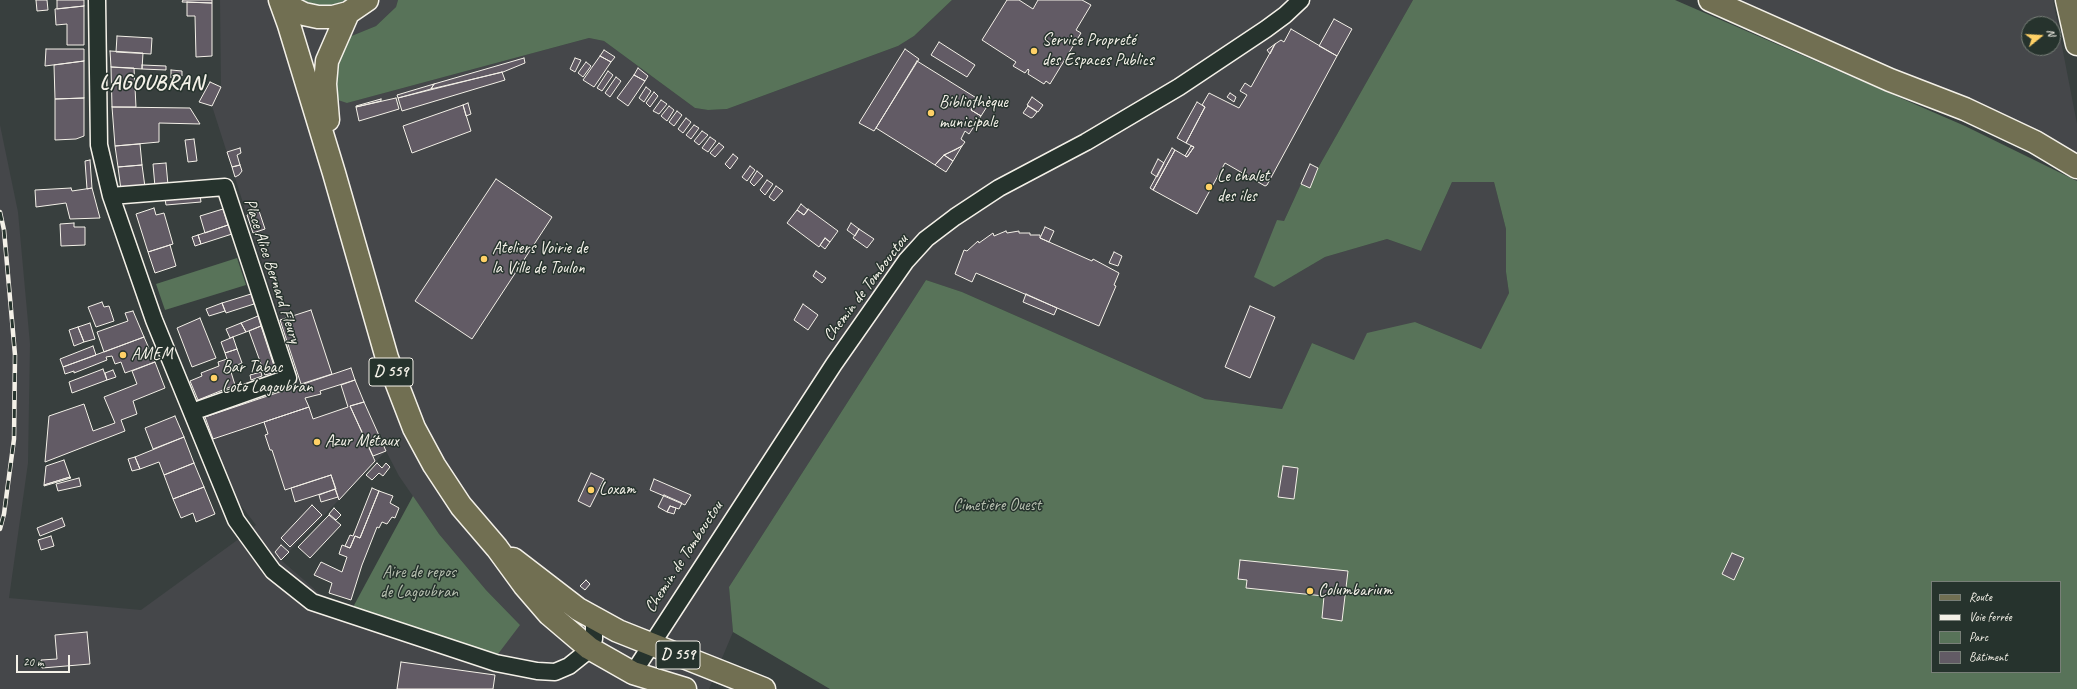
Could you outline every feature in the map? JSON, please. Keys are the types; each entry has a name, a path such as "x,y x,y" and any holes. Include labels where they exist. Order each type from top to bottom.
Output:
{"main road":[{"path":"281,0 290,7 304,14 318,17 333,17 348,13 367,0"},
{"name":"D 559","path":"281,0 334,173 387,358 414,428 434,465 461,506 497,548 524,585 549,614 589,648 633,672 685,689"},
{"path":"1710,0 1890,80 1965,109 2035,142 2077,167"},
{"path":"2067,0 2077,44"},
{"name":"D 559","path":"334,173 324,84 327,60 348,13"},
{"name":"D 559","path":"497,548 578,609 618,631 764,689"}],"street":[{"path":"97,0 99,145 111,196 154,320 236,520 273,571 312,602 496,662 537,671 555,672 570,666 589,648 594,639 594,618"},
{"name":"Chemin de Tombouctou","path":"633,672 834,364 906,261 926,239 955,217 999,188 1086,142 1180,87 1279,20 1301,0"},
{"name":"Place Alice Bernard Fleury","path":"111,196 225,187 288,378 192,412"}],"shaded area":[{"path":"220,0 398,0 396,7 376,26 349,37 347,103 589,38 604,41 695,108 708,110 727,109 898,46 914,36 952,0 1413,0 1318,168 1310,188 1301,185 1294,199 1284,221 1274,287 1325,257 1387,239 1421,251 1452,182 1494,182 1506,229 1506,272 1509,293 1481,349 1415,322 1354,360 1312,343 1282,409 1205,399 962,292 926,280 729,587 733,632 709,689 0,689 0,125 18,212 30,344 28,463 9,598 141,610 256,525 239,503 205,417 301,384 212,106 199,102 210,82 221,87","holes":["386,451 399,476 439,534 486,590 520,625 352,609 320,594 281,560"]},
{"path":"1740,0 2053,0 2056,16 2021,16 2021,56 2061,56 2061,41 2077,124 2077,157 2029,127"}],"green space":[{"path":"303,0 346,0 334,5 316,5"},
{"path":"398,0 952,0 914,36 898,46 727,109 708,110 695,108 604,41 589,38 347,103 335,99 338,57 349,37 376,26 396,7"},
{"name":"Cimetière Ouest","path":"1413,0 1675,0 1965,126 2077,181 2077,689 830,689 733,632 729,587 926,280 962,292 1205,399 1282,409 1312,343 1354,360 1367,333 1415,322 1481,349 1509,293 1506,272 1506,229 1494,182 1452,182 1421,251 1387,239 1325,257 1274,287 1254,277 1277,220 1284,221 1301,184 1310,188 1318,168"},
{"path":"237,258 246,285 165,310 156,284"},
{"name":"Aire de repos de Lagoubran","path":"413,496 439,534 486,590 520,625 498,654 352,609"}],"building":[{"path":"36,0 47,0 48,10 37,11"},
{"path":"57,0 84,0 84,6 57,9"},
{"path":"183,0 212,0 212,3 182,2"},
{"name":"Service Propreté des Espaces Publics","path":"1007,0 1019,0 1033,9 1038,0 1082,0 1091,5 1076,30 1081,33 1050,84 1046,81 1044,84 1028,74 1028,69 1025,73 1013,66 1016,62 982,40"},
{"path":"187,2 212,3 212,56 196,57 195,16 187,16"},
{"path":"84,6 84,45 67,45 67,24 56,25 55,9"},
{"path":"1334,19 1352,29 1337,56 1319,46"},
{"path":"1291,29 1337,56 1267,185 1265,186 1225,163 1197,214 1153,190 1175,150 1187,157 1194,147 1186,143 1205,107 1202,105 1209,93 1239,108 1247,95 1240,91 1245,83 1251,87 1275,44 1281,40 1284,42"},
{"path":"117,36 152,38 151,54 116,52"},
{"path":"939,42 975,65 967,77 931,55"},
{"path":"1275,44 1270,54 1267,50"},
{"path":"46,49 84,49 84,61 45,66"},
{"path":"905,49 919,59 874,131 859,123"},
{"path":"604,50 615,57 611,62 600,56"},
{"path":"110,51 143,53 142,69 111,67"},
{"path":"600,56 611,62 594,87 583,80"},
{"path":"524,58 525,63 503,72 431,89 434,84"},
{"path":"575,58 581,60 575,72 570,69"},
{"path":"84,61 84,98 55,99 54,65"},
{"name":"Bibliothèque municipale","path":"917,61 978,99 971,110 981,116 969,134 965,131 961,139 965,142 962,146 944,155 935,165 876,128"},
{"path":"586,62 591,66 583,77 578,73"},
{"path":"142,65 166,66 166,70 142,69"},
{"path":"111,67 134,68 136,107 112,107"},
{"path":"638,68 648,76 645,81 634,75"},
{"path":"171,70 182,71 182,76 171,78"},
{"path":"608,71 613,75 602,91 597,88"},
{"path":"502,72 505,80 402,111 398,98"},
{"path":"634,75 645,81 628,106 617,98"},
{"path":"616,77 621,81 610,97 605,93"},
{"path":"210,82 221,87 212,106 199,102"},
{"path":"434,84 431,89 398,98 397,95"},
{"path":"646,87 651,91 644,102 639,98"},
{"path":"654,92 658,96 650,107 646,103"},
{"path":"1230,93 1236,97 1234,102 1227,97"},
{"path":"1032,97 1043,105 1038,112 1027,105"},
{"path":"84,98 84,136 76,139 55,140 55,99"},
{"path":"396,98 399,109 359,121 356,107"},
{"path":"381,99 381,101 356,107 356,106"},
{"path":"978,99 988,105 981,116 971,110"},
{"path":"661,100 667,104 659,114 653,111"},
{"path":"1197,102 1205,107 1186,143 1177,138"},
{"path":"468,103 471,114 466,116 463,105"},
{"path":"463,105 471,131 412,153 403,126"},
{"path":"669,106 674,110 667,121 661,116"},
{"path":"1028,106 1037,112 1031,118 1023,113"},
{"path":"112,107 190,108 200,124 159,123 159,142 115,146"},
{"path":"677,111 682,115 674,126 669,122"},
{"path":"686,118 691,122 683,133 678,129"},
{"path":"694,125 699,128 691,139 686,135"},
{"path":"702,131 708,135 699,145 694,141"},
{"path":"710,137 716,141 708,152 702,148"},
{"path":"194,139 197,161 188,162 185,140"},
{"path":"719,143 724,147 715,157 710,153"},
{"path":"140,144 142,165 118,167 115,146"},
{"path":"962,146 953,161 944,155 955,150"},
{"path":"1191,146 1194,147 1187,157 1185,156"},
{"path":"240,148 241,153 237,155 240,165 232,167 227,152"},
{"path":"1172,148 1175,150 1153,190 1150,188"},
{"path":"733,154 738,158 730,169 725,164"},
{"path":"944,155 953,161 946,172 935,165"},
{"path":"1158,159 1164,163 1157,177 1151,173"},
{"path":"90,160 92,188 87,189 85,161"},
{"path":"166,163 168,185 155,187 153,164"},
{"path":"1310,164 1318,168 1310,188 1301,184"},
{"path":"142,165 145,187 121,190 118,167"},
{"path":"240,165 242,171 235,177 232,167"},
{"path":"750,166 755,170 747,181 742,177"},
{"path":"757,171 763,176 754,186 750,182"},
{"name":"Ateliers Voirie de la Ville de Toulon","path":"496,179 552,217 472,339 415,301"},
{"path":"767,180 773,184 765,195 760,190"},
{"path":"776,186 783,191 774,201 769,197"},
{"path":"71,188 72,191 92,188 100,218 70,219 66,203 36,207 35,190"},
{"path":"200,195 201,202 166,205 165,199"},
{"path":"801,204 808,210 804,215 797,210"},
{"path":"154,208 156,215 164,213 173,244 148,252 136,214"},
{"path":"223,209 228,225 205,233 200,216"},
{"path":"808,209 838,231 830,242 825,238 819,247 787,223 797,210 804,215"},
{"path":"259,211 265,229 253,233 247,215"},
{"path":"74,223 74,227 85,227 85,245 61,246 60,224"},
{"path":"851,223 859,229 855,236 847,230"},
{"path":"228,225 232,234 201,244 198,235"},
{"path":"1045,227 1054,231 1049,242 1040,238"},
{"path":"859,229 874,239 867,248 853,238"},
{"path":"1006,231 1007,233 1019,231 1019,233 1040,235 1040,238 1092,261 1093,259 1119,273 1114,285 1116,286 1099,326 976,273 972,282 955,274 964,250 967,251 978,241 979,243 993,233 994,236"},
{"path":"198,235 201,244 195,246 192,237"},
{"path":"825,238 830,242 825,249 820,245"},
{"path":"170,245 176,266 155,273 148,252"},
{"path":"1114,252 1122,256 1118,266 1109,263"},
{"path":"816,271 826,278 822,283 813,276"},
{"path":"251,294 254,304 226,313 222,303"},
{"path":"1026,294 1057,308 1054,315 1023,302"},
{"path":"102,302 104,307 109,306 114,321 96,327 88,307"},
{"path":"222,303 225,311 209,316 206,309"},
{"path":"803,304 818,315 808,330 794,320"},
{"path":"1250,306 1275,317 1250,378 1225,367"},
{"path":"311,310 332,374 301,384 280,320"},
{"path":"133,311 144,337 104,352 97,332 128,321 125,313"},
{"path":"258,316 261,326 246,332 241,323"},
{"path":"200,318 216,358 192,367 177,328"},
{"path":"90,323 95,339 84,342 78,327"},
{"path":"241,323 246,332 230,338 226,329"},
{"path":"261,326 276,372 265,375 249,331"},
{"path":"78,327 84,342 74,346 69,330"},
{"name":"AMEM","path":"144,337 155,362 125,373 121,362 115,364 112,356 106,357 107,360 74,373 74,371 65,374 63,367"},
{"path":"233,337 237,349 225,353 221,342"},
{"path":"93,346 96,355 63,367 60,359"},
{"path":"237,349 242,363 230,368 225,353"},
{"name":"Bar Tabac Loto Lagoubran","path":"227,359 235,385 198,400 190,381 202,376 201,373 219,366 218,362"},
{"path":"155,362 165,388 133,401 137,414 121,420 125,431 45,462 49,416 84,404 93,431 115,423 104,397 137,384 132,371"},
{"path":"351,368 355,380 320,391 321,394 305,398 309,407 213,439 205,417"},
{"path":"103,369 107,380 72,393 69,382"},
{"path":"113,370 116,377 107,380 105,373"},
{"path":"261,372 262,376 251,380 250,375"},
{"name":"Azur Métaux","path":"355,380 364,402 350,406 375,461 339,500 331,475 285,490 272,450 270,450 265,435 268,434 264,422 309,407 313,419 348,407 341,385"},
{"path":"364,402 386,451 373,456 350,406"},
{"path":"175,416 184,437 153,449 145,428"},
{"path":"184,437 194,463 164,475 159,462 140,469 135,457"},
{"path":"135,457 140,469 132,471 128,459"},
{"path":"64,460 70,477 44,485 46,466"},
{"path":"194,463 204,487 173,499 164,475"},
{"path":"377,463 382,468 386,463 390,467 383,476 379,473 372,480 366,475"},
{"path":"1283,466 1298,468 1294,499 1278,497"},
{"name":"Loxam","path":"591,473 604,479 590,507 578,501"},
{"path":"331,475 336,489 295,502 291,488"},
{"path":"70,477 71,478 44,486 44,485"},
{"path":"79,478 81,486 58,491 56,484"},
{"path":"654,479 691,495 685,505 650,490"},
{"path":"204,487 215,514 196,522 193,513 181,518 173,499"},
{"path":"372,488 379,491 360,538 355,536 350,548 345,546 350,535 353,536"},
{"path":"335,489 338,497 321,502 319,495"},
{"path":"379,491 393,496 390,503 399,508 395,518 392,517 387,524 382,522 379,528 377,527 362,565 351,600 329,593 332,583 314,575 321,562 342,572 347,557 339,554 342,545 350,548 355,536 360,538"},
{"path":"664,495 682,503 679,509 670,506 667,512 658,507"},
{"path":"312,505 322,515 290,547 281,538"},
{"path":"670,506 676,508 674,514 667,512"},
{"path":"334,508 341,515 336,520 329,514"},
{"path":"329,515 341,525 310,558 298,547"},
{"path":"62,518 65,526 40,536 37,528"},
{"path":"51,536 54,546 41,550 38,540"},
{"path":"281,545 289,552 281,560 275,552"},
{"path":"1732,553 1744,558 1734,580 1722,574"},
{"name":"Columbarium","path":"1240,560 1348,571 1342,621 1322,618 1324,596 1246,588 1247,580 1238,579"},
{"path":"586,580 590,584 585,590 580,586"},
{"path":"87,632 90,664 42,668 41,660 57,659 55,635"},
{"path":"401,662 495,675 493,689 397,689"}],"railway":[{"path":"0,212 4,230 15,355 14,439 4,514 0,529"}],"place":[{"name":"Service Propreté des Espaces Publics","path":"1034,51"},
{"name":"Bibliothèque municipale","path":"931,113"},
{"name":"Le chalet des iles","path":"1209,187"},
{"name":"Ateliers Voirie de la Ville de Toulon","path":"484,259"},
{"name":"AMEM","path":"123,355"},
{"name":"Bar Tabac Loto Lagoubran","path":"214,378"},
{"name":"Azur Métaux","path":"317,442"},
{"name":"Loxam","path":"591,490"},
{"name":"Columbarium","path":"1310,591"}],"district":[{"name":"LAGOUBRAN","path":"152,83"}]}
